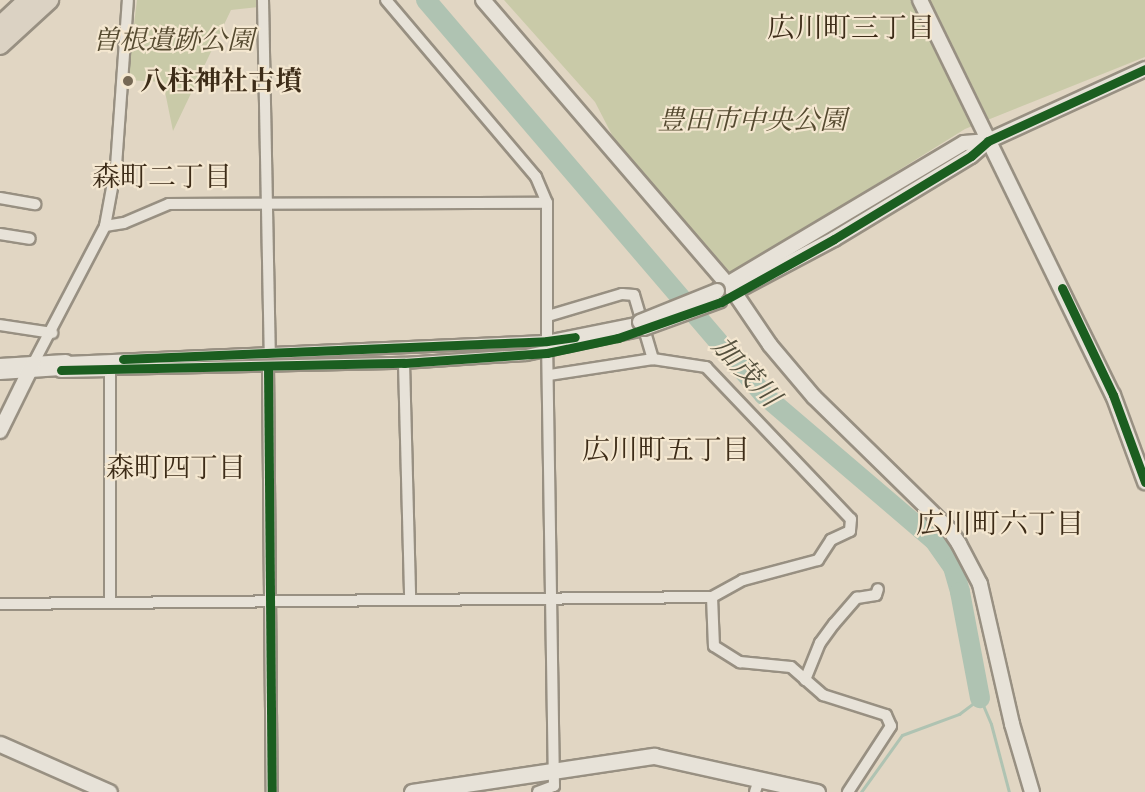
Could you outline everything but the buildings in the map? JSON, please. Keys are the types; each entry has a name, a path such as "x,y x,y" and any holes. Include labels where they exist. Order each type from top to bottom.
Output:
{"highway":[{"path":"0,45 49,0"},
{"path":"0,26 24,1"}],"main road":[{"path":"0,744 109,792"},
{"path":"412,792 553,769 654,756 757,786 816,792"}],"street":[{"path":"0,431 105,226 116,166 128,0"},
{"path":"263,0 270,352"},
{"path":"386,0 536,177 547,202 554,786 538,792"},
{"path":"483,0 724,293 814,397 949,529 971,562 983,595 1012,724 1032,792"},
{"path":"920,0 1113,395 1145,482"},
{"path":"64,366 110,369 404,363 547,347 642,326 724,293 834,239 971,156 988,141 1145,69"},
{"path":"0,198 35,204"},
{"path":"105,226 124,223 169,204 267,201 547,202"},
{"path":"0,234 30,239"},
{"path":"548,316 622,294 634,295 653,359"},
{"path":"0,325 52,333"},
{"path":"0,366 32,368 270,352 547,347"},
{"path":"0,604 712,597 742,580 818,560 831,540 850,531 851,519 706,367 653,359 550,375"},
{"path":"404,363 410,600"},
{"path":"268,366 272,792"},
{"path":"0,375 32,368"},
{"path":"110,369 110,603"},
{"path":"805,680 820,643 834,624 857,598 876,595 878,589"},
{"path":"712,597 714,646 740,662 791,667 823,695 886,715 891,726 848,792"}],"green space":[{"name":"曽根遺跡公園","path":"137,0 257,0 258,7 231,10 173,131 163,82 127,80"},
{"name":"豊田市中央公園","path":"504,0 1145,0 1145,57 965,129 732,274 624,158 595,102"}],"waterway":[{"name":"加茂川","path":"426,0 764,395 934,540 953,567 960,592 980,698"},
{"path":"861,792 902,735 959,714 980,698 991,724 1009,792"}],"cycle path":[{"path":"61,370 404,363 547,353 618,338 721,302 834,239 971,156 988,141 1145,69"},
{"path":"1062,288 1113,395 1145,482"},
{"path":"123,359 547,341 575,337"},
{"path":"268,366 272,792"}],"place":[{"name":"八柱神社古墳","path":"128,81"}],"district":[{"name":"広川町三丁目","path":"851,27"},
{"name":"森町二丁目","path":"162,176"},
{"name":"広川町五丁目","path":"666,449"},
{"name":"森町四丁目","path":"176,467"},
{"name":"広川町六丁目","path":"1000,523"}]}
